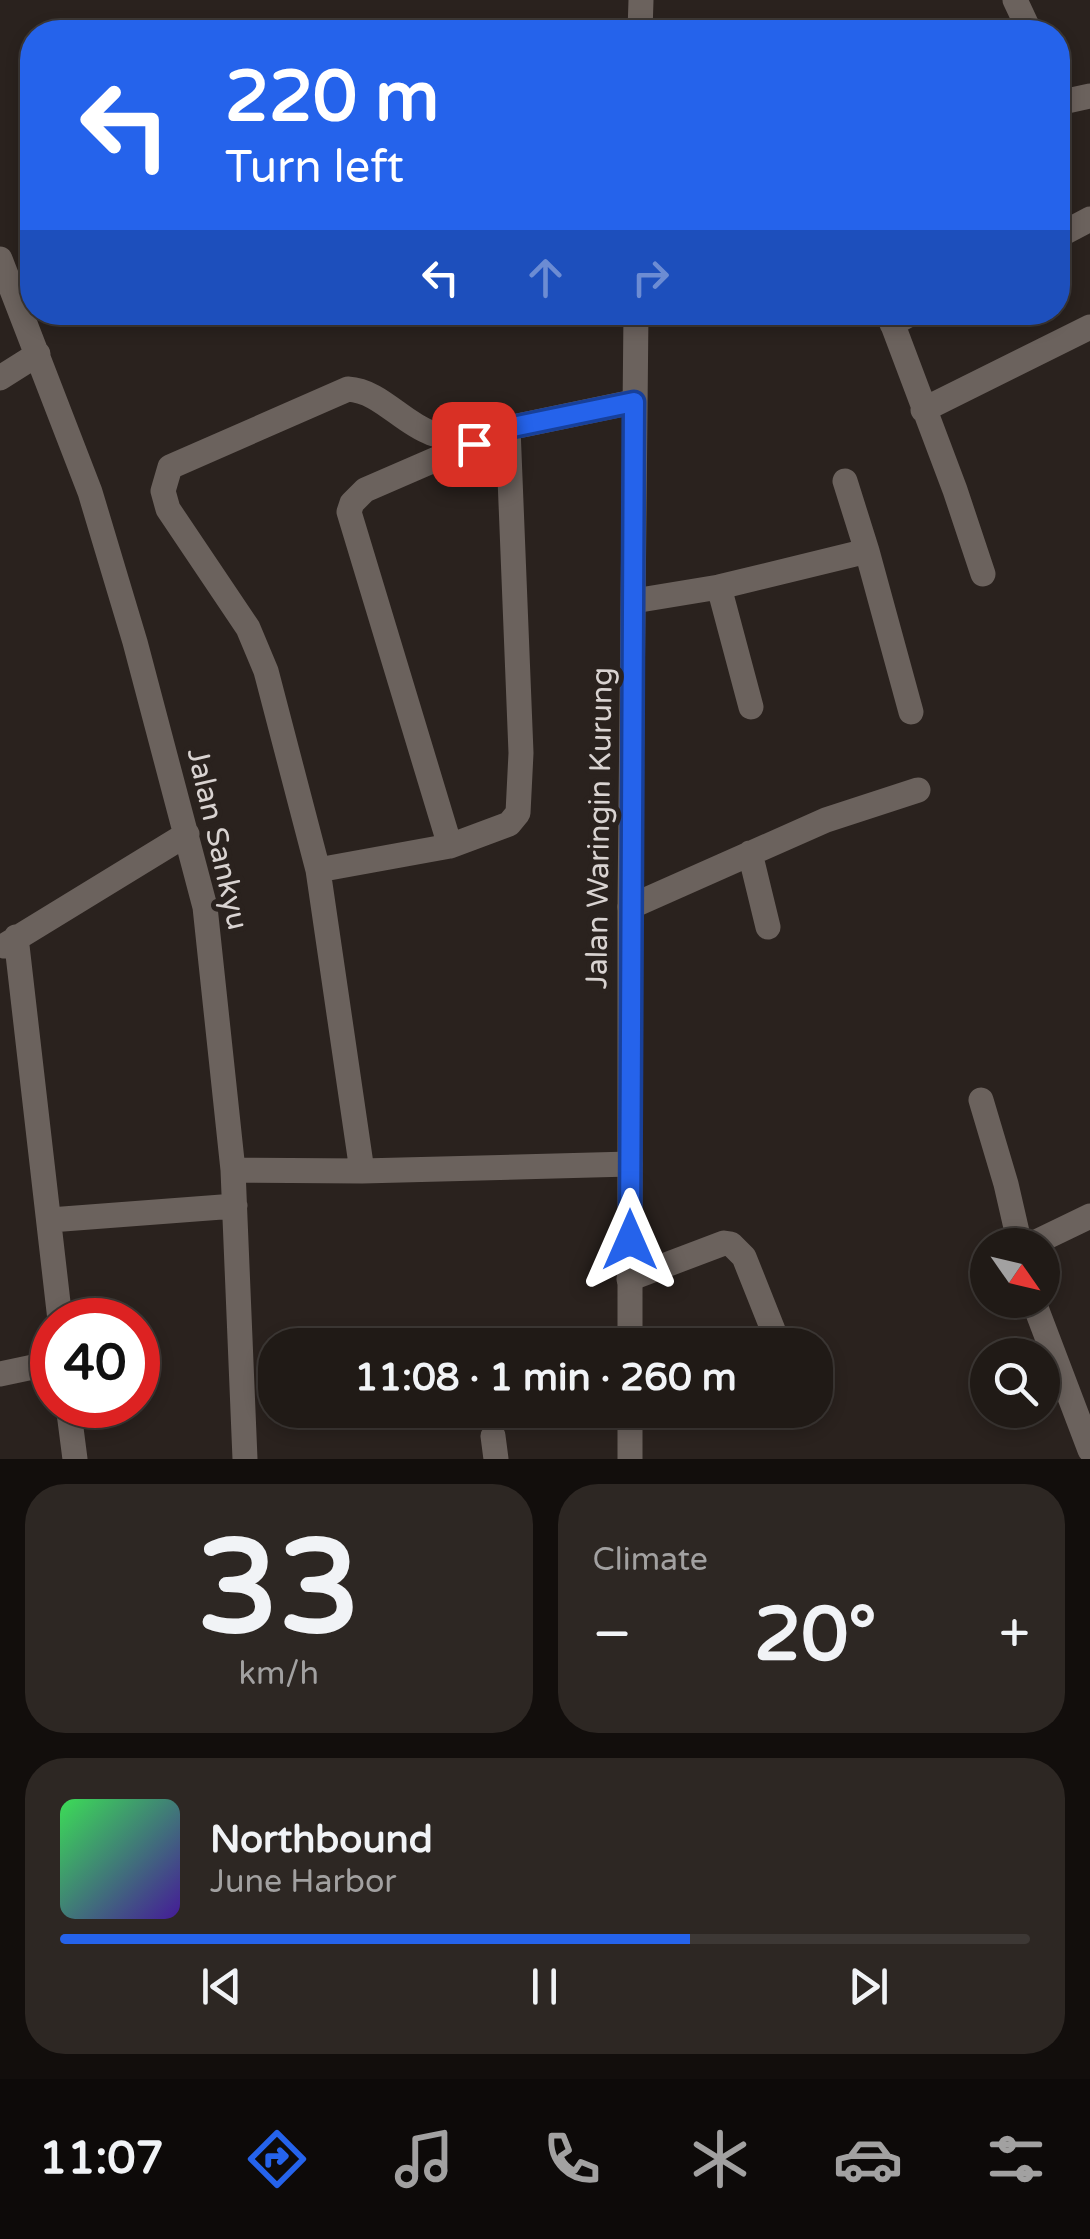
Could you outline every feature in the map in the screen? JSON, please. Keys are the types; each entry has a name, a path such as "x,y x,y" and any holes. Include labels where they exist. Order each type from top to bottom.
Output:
{"street":[{"name":"Jalan Sankyu","path":"0,259 20,309"},
{"name":"Jalan Sankyu","path":"26,325 90,492 136,642 205,907 233,1170 245,1459"},
{"name":"Jalan Waringin Kurung","path":"630,1328 636,325"},
{"path":"900,325 923,410 955,490 982,574"},
{"path":"923,410 1090,327"},
{"path":"0,378 38,354"},
{"path":"362,1171 318,870 266,671 248,628 168,509 163,491 165,476 170,467 348,389 370,394 399,416 434,434 458,434 474,444"},
{"path":"450,846 349,512 352,503 365,490 508,428 634,402"},
{"path":"318,870 450,846 509,824 518,812 521,753 508,428"},
{"path":"845,481 911,712"},
{"path":"634,601 719,588 867,551"},
{"path":"719,588 751,707"},
{"path":"630,908 826,820 918,790"},
{"path":"58,1298 50,1220 8,943 187,834"},
{"path":"750,853 768,927"},
{"path":"981,1100 1015,1228"},
{"path":"233,1170 630,1164"},
{"path":"50,1220 235,1206"},
{"path":"1060,1230 1090,1216"},
{"path":"630,1279 731,1244 744,1257 772,1328"},
{"path":"1040,1318 1090,1450"},
{"path":"0,1374 30,1368"},
{"path":"71,1428 75,1459"},
{"path":"630,1428 630,1459"}],"route":[{"path":"474,444 508,428 634,402 630,1240"}]}
